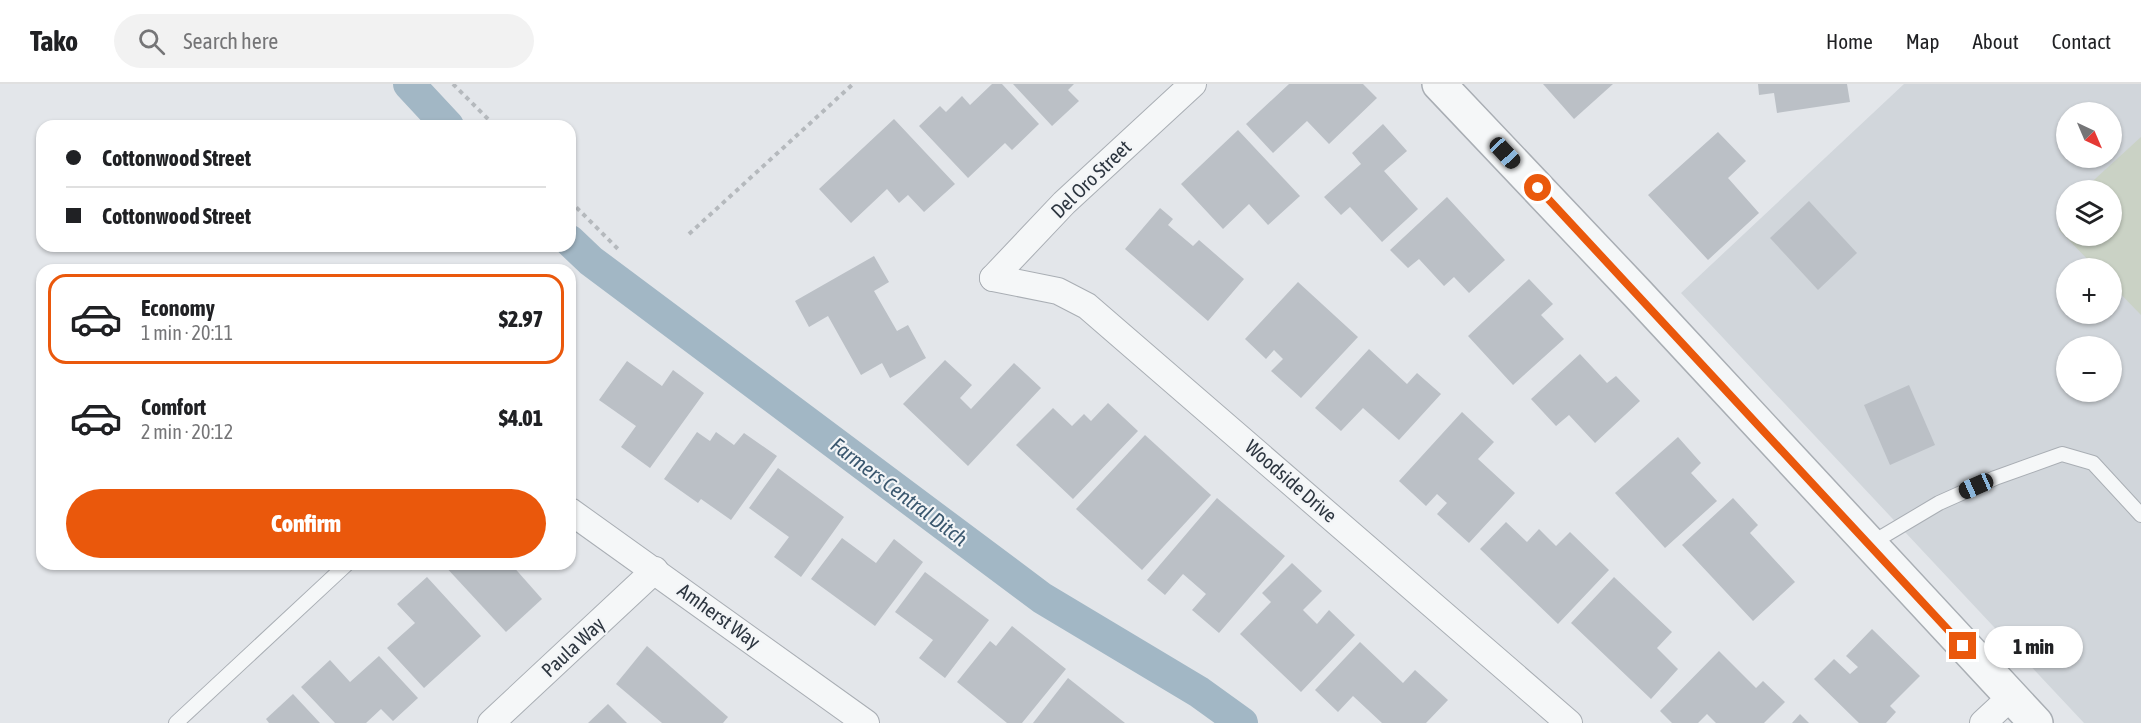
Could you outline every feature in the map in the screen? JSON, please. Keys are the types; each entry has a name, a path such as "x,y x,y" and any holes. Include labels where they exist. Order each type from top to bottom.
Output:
{"street":[{"name":"Del Oro Street","path":"993,278 1065,203 1193,84"},
{"path":"1439,84 1645,301 1868,545 2036,723"},
{"name":"Woodside Drive","path":"993,278 1058,291 1087,306 1569,723"},
{"name":"Amherst Way","path":"576,515 867,723"},
{"name":"Paula Way","path":"491,723 655,570"},
{"path":"1983,723 2011,697"}],"lane":[{"path":"1868,545 1939,503 1995,478 2062,454 2093,463 2141,515"},
{"path":"177,723 341,570"}],"path":[{"path":"453,84 489,120"},
{"path":"689,234 854,84"},
{"path":"576,207 620,251"}],"shaded area":[{"path":"1904,84 2141,84 2141,723 2084,723 1681,293"},
{"path":"2141,137 2141,315 2122,295 2122,258 2086,258 2075,246 2122,246 2122,180 2094,180 2107,168 2122,168 2122,154"}],"building":[{"path":"992,84 1002,84 1039,124 1012,150 1005,143 968,178 919,126 940,106 946,112 962,96 970,105"},
{"path":"1013,84 1074,84 1068,90 1079,101 1052,126"},
{"path":"1289,84 1363,84 1377,98 1329,144 1307,121 1273,153 1246,124"},
{"path":"1543,84 1613,84 1574,119"},
{"path":"1758,84 1847,84 1850,102 1777,113 1774,93 1759,95"},
{"path":"894,119 955,184 924,212 908,195 899,203 887,189 851,223 819,189"},
{"path":"1383,124 1407,151 1384,171 1418,209 1382,242 1350,207 1341,215 1324,197 1361,164 1352,153"},
{"path":"1238,130 1300,196 1268,225 1249,204 1223,229 1181,184"},
{"path":"1718,132 1746,161 1728,178 1759,213 1708,260 1648,195"},
{"path":"1447,197 1505,260 1469,293 1454,277 1444,286 1419,259 1408,268 1390,250"},
{"path":"1809,201 1857,253 1818,290 1770,238"},
{"path":"1160,208 1173,219 1168,225 1193,246 1199,240 1244,279 1208,321 1125,249"},
{"path":"874,256 889,282 874,291 897,331 908,325 926,358 890,378 882,363 861,375 828,316 809,327 795,301"},
{"path":"1529,279 1553,304 1541,315 1564,339 1513,385 1468,336"},
{"path":"1298,282 1358,337 1301,398 1271,371 1283,359 1274,350 1266,359 1245,339"},
{"path":"1369,349 1407,384 1417,373 1441,394 1399,440 1363,408 1341,431 1315,408"},
{"path":"1580,354 1607,383 1616,376 1640,401 1595,443 1569,415 1556,426 1531,399"},
{"path":"945,360 972,385 960,398 971,409 1014,363 1041,388 968,466 903,404"},
{"path":"627,361 662,386 673,370 704,393 650,468 621,447 636,426 599,400"},
{"path":"1909,385 1935,445 1890,465 1864,405"},
{"path":"1108,403 1138,431 1073,499 1016,445 1053,408 1072,426 1084,414 1091,421"},
{"path":"1462,412 1494,442 1478,459 1515,493 1469,543 1437,514 1447,503 1437,494 1426,506 1399,481"},
{"path":"697,432 710,441 716,432 734,445 744,433 777,456 731,520 701,499 698,503 664,479"},
{"path":"1145,435 1211,495 1142,570 1076,509"},
{"path":"1678,437 1701,463 1691,473 1717,501 1665,548 1615,493"},
{"path":"778,468 844,517 801,577 774,557 789,537 749,508"},
{"path":"1217,498 1285,556 1219,633 1192,610 1206,594 1183,574 1165,595 1147,580"},
{"path":"1733,498 1758,525 1750,533 1795,582 1753,621 1682,545"},
{"path":"1506,522 1527,542 1539,529 1556,546 1570,532 1609,570 1558,624 1480,549"},
{"path":"842,538 876,563 894,539 923,562 875,626 811,579"},
{"path":"1292,563 1322,591 1303,610 1317,624 1329,610 1355,635 1301,692 1240,634 1271,602 1262,593"},
{"path":"449,570 516,570 542,599 506,632"},
{"path":"925,572 989,620 945,678 919,658 933,640 895,612"},
{"path":"427,577 481,636 424,688 387,648 415,623 397,604"},
{"path":"1614,577 1672,632 1657,648 1678,669 1651,699 1571,623"},
{"path":"1012,626 1066,669 1022,723 1007,723 957,682 990,641 996,646"},
{"path":"1872,629 1920,676 1890,706 1896,712 1886,723 1859,723 1814,679 1834,659 1850,674 1858,667 1846,656"},
{"path":"1360,642 1403,683 1415,670 1448,700 1426,723 1382,723 1353,696 1338,712 1315,690"},
{"path":"647,646 728,717 723,723 662,723 616,684"},
{"path":"1719,651 1756,688 1763,681 1785,702 1764,723 1716,723 1707,714 1698,723 1672,723 1660,711"},
{"path":"379,656 418,698 393,721 381,709 366,723 335,723 301,687 330,660 350,682"},
{"path":"1068,678 1125,723 1033,723"},
{"path":"293,694 320,723 269,723 266,719"},
{"path":"608,704 627,723 588,723"},
{"path":"1800,714 1809,723 1792,723"}],"waterway":[{"name":"Farmers Central Ditch","path":"409,84 442,120"},
{"name":"Farmers Central Ditch","path":"576,247 591,261 1042,598 1199,692 1242,723"}],"route":[{"path":"1538,188 1637,292 1963,646"}]}
